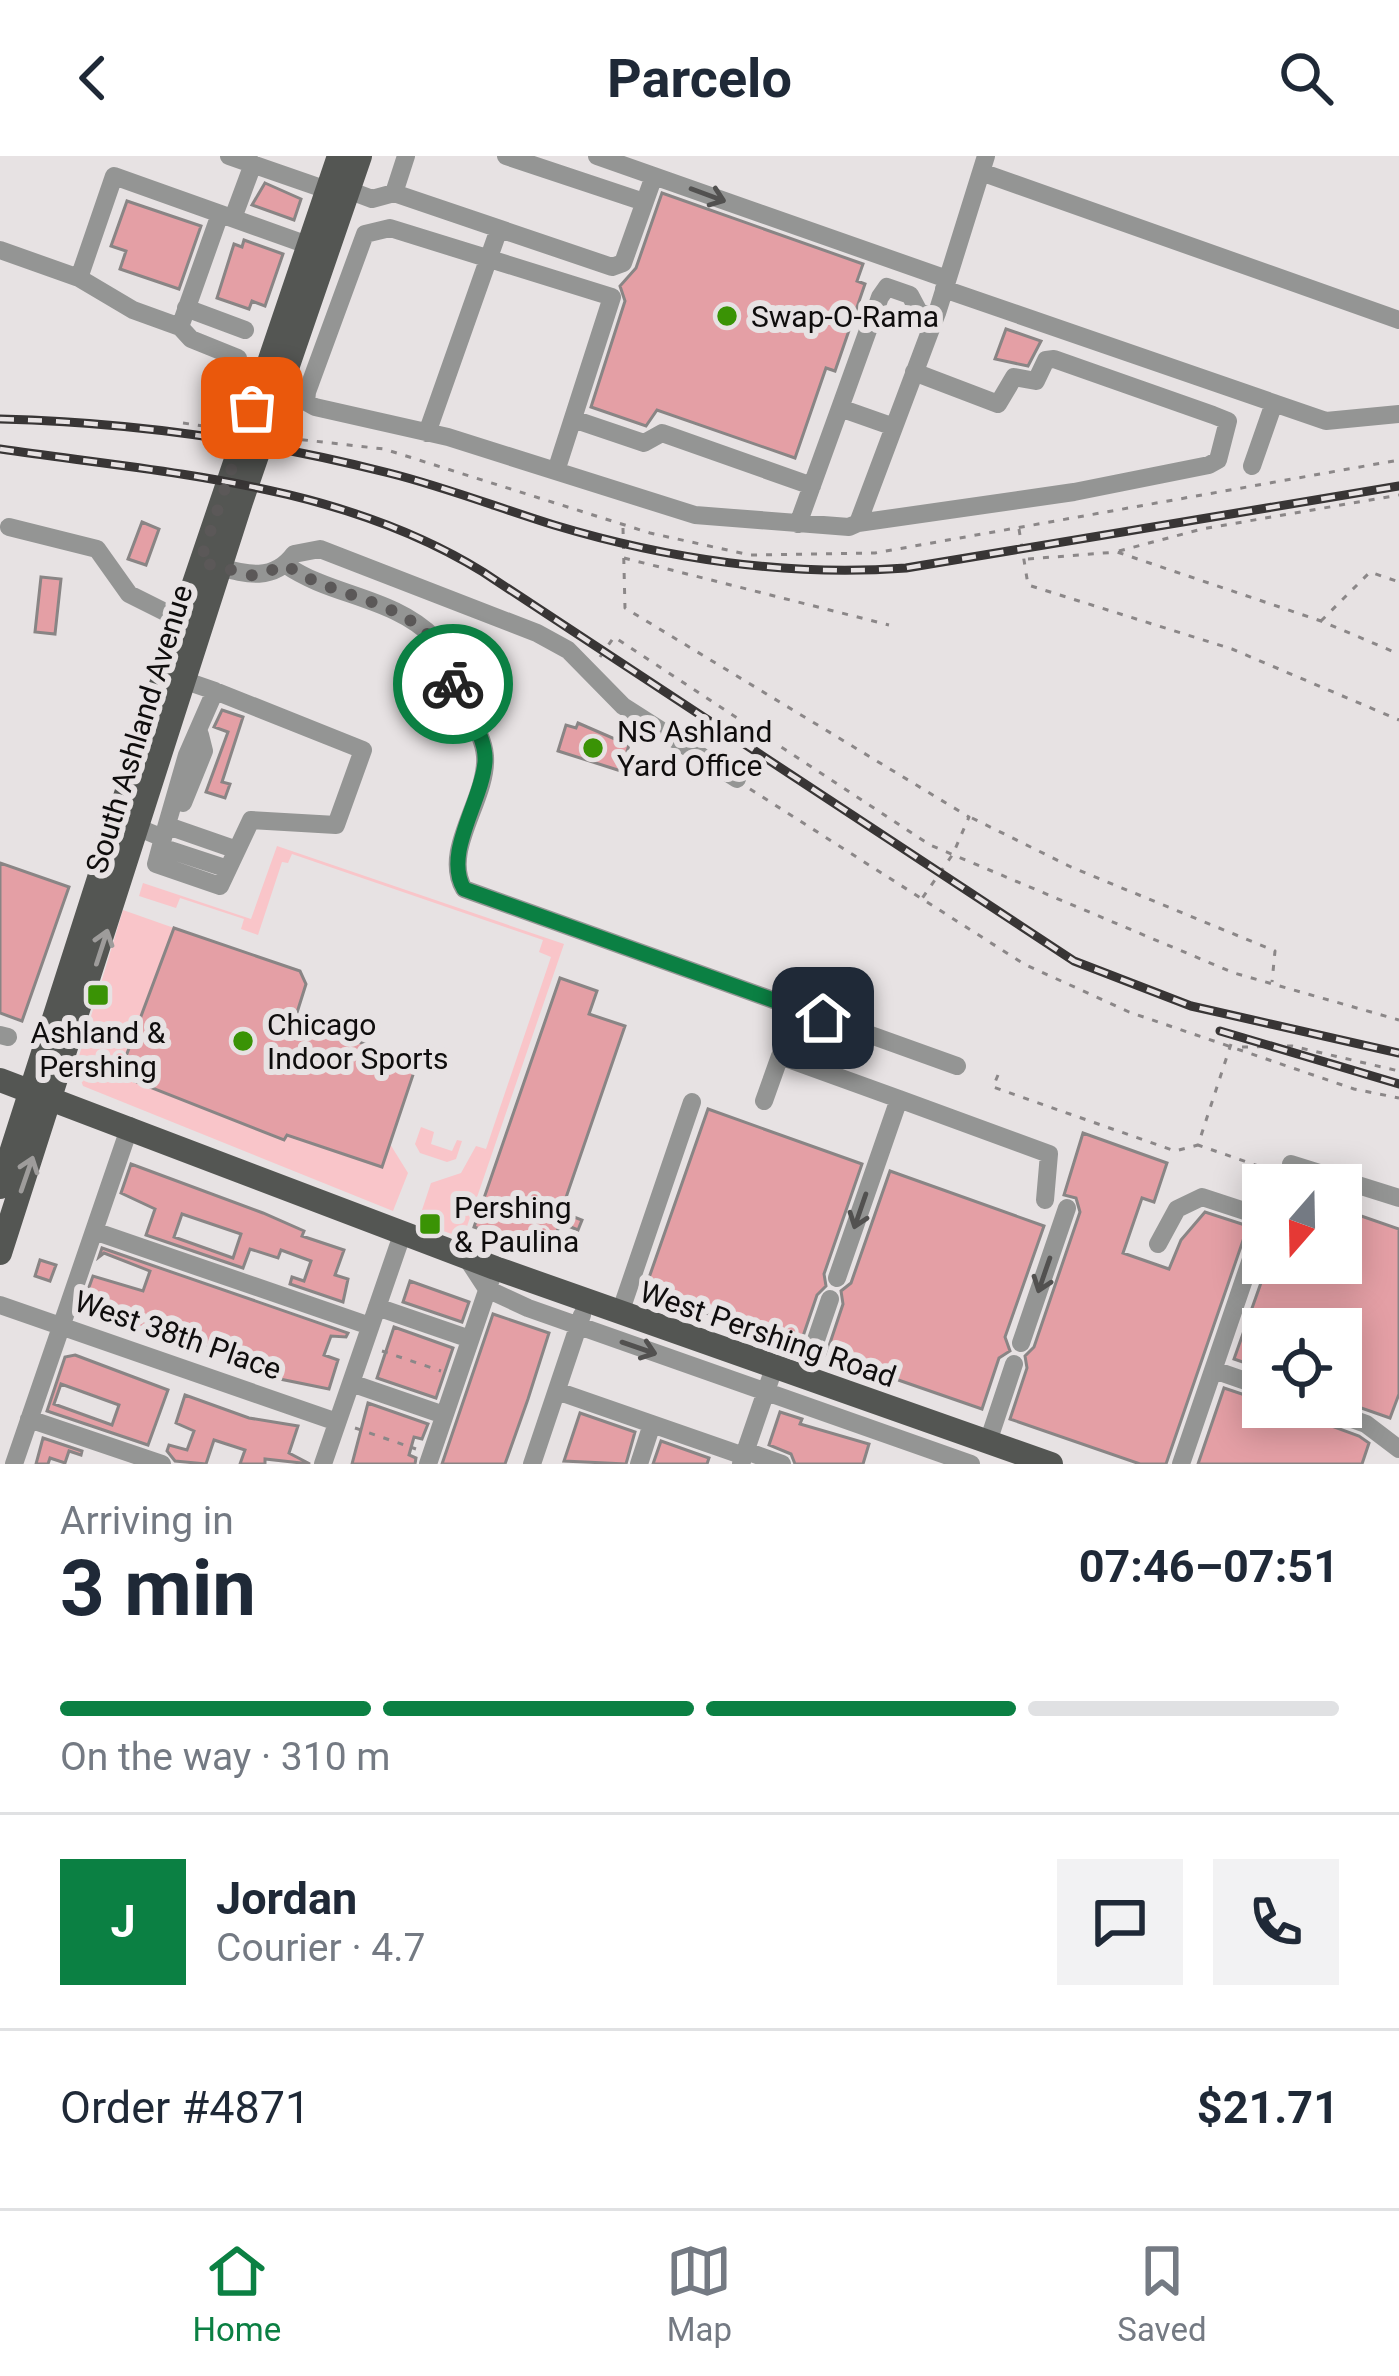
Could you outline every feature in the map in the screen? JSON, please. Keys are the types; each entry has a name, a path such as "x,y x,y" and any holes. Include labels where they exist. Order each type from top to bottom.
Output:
{"main road":[{"name":"South Ashland Avenue","path":"338,190 339,156"},
{"name":"South Ashland Avenue","path":"0,1187 43,1095 139,828 185,680 210,565 338,190 360,156"},
{"name":"South Ashland Avenue","path":"0,1252 181,620 210,565"},
{"name":"West Pershing Road","path":"0,1080 466,1257 491,1279 587,1302 1051,1464"}],"street":[{"path":"229,156 372,199 394,193 619,267 654,176"},
{"path":"394,193 406,156"},
{"path":"506,156 566,165 644,202"},
{"path":"597,156 620,160 1326,421 1399,414"},
{"path":"238,358 191,339 183,317 253,164"},
{"path":"858,523 946,284 983,164 1399,320"},
{"path":"79,278 114,176 318,249"},
{"path":"556,471 612,297 390,228 365,234 306,402 427,433 695,515 798,524 858,523 1074,492 1209,465 1218,460 1229,430 1228,422 1213,415 1054,359 1046,360 1036,381 1014,377 998,404 914,372"},
{"path":"427,433 499,229"},
{"path":"0,250 79,278 133,310 244,330"},
{"path":"798,524 887,287 910,295 919,312 934,318"},
{"path":"1252,466 1274,403"},
{"path":"840,408 894,427"},
{"path":"573,419 644,443 662,433 812,486"},
{"path":"9,527 97,549 129,594 157,613 181,620"},
{"path":"210,565 255,576 286,565 294,554 320,549 537,632 568,650 623,706 737,779"},
{"path":"286,565 416,624 447,658 454,687 481,738 486,760 458,858 457,877 464,889 957,1066"},
{"path":"185,680 363,750 336,825 251,820 220,886 156,864 187,755 200,735 215,692"},
{"path":"139,828 167,830 233,860"},
{"path":"764,1101 781,1056 1049,1154 1046,1200"},
{"path":"837,1278 899,1099"},
{"path":"620,1313 692,1102"},
{"path":"14,1464 130,1126"},
{"path":"1362,1186 1399,1198"},
{"path":"1158,1244 1177,1209 1202,1197 1242,1213"},
{"path":"1021,1343 1067,1208"},
{"path":"94,1231 374,1317 470,1339"},
{"path":"322,1464 346,1425 351,1383 403,1232"},
{"path":"425,1458 491,1279"},
{"name":"West Pershing Road","path":"491,1279 579,1327 971,1464"},
{"path":"1181,1464 1242,1284"},
{"path":"803,1378 830,1299"},
{"path":"532,1464 587,1302"},
{"name":"West 38th Place","path":"0,1305 346,1425"},
{"path":"988,1442 1014,1364"},
{"path":"744,1457 774,1368"},
{"path":"1214,1370 1242,1380"},
{"path":"351,1383 444,1415"},
{"path":"557,1391 744,1457 782,1464"},
{"path":"29,1420 162,1464"},
{"path":"1362,1423 1395,1448 1399,1426"},
{"path":"639,1464 652,1424"},
{"path":"949,1460 958,1432"}],"path":[{"path":"183,423 384,449 622,524 750,555 875,553 1399,460"},
{"path":"1027,560 1117,552 1202,530 1399,495"},
{"path":"622,524 625,608 968,817 1071,867 1275,951 1272,984"},
{"path":"1019,527 1028,585 1232,649 1399,720"},
{"path":"1117,552 1321,621 1399,654"},
{"path":"623,558 889,625"},
{"path":"1321,621 1370,572 1399,583"},
{"path":"589,673 614,637 875,810 953,854 1234,973 1399,1020"},
{"path":"737,779 920,902 1072,987 1354,1089 1399,1099"},
{"path":"920,902 953,854 968,817"},
{"path":"1198,1145 1231,1044"},
{"path":"1240,1048 1292,1046 1399,1071"},
{"path":"998,1075 992,1087 1174,1150 1198,1145 1253,1164"},
{"path":"382,1351 448,1373"},
{"path":"346,1425 425,1458"}],"shaded area":[{"path":"277,846 564,944 463,1238 418,1222 431,1183 461,1173 476,1146 486,1149 551,957 539,952 543,940 292,854 288,863 282,862 258,935 241,929 244,919 180,898 176,908 139,896 143,883 251,919"},
{"path":"123,910 174,928 120,1075 284,1139 287,1135 381,1167 390,1144 408,1173 393,1211 83,1086 76,1066"},
{"path":"421,1127 434,1132 431,1144 452,1151 457,1140 462,1141 456,1159 447,1162 420,1153 415,1144"}],"building":[{"path":"265,183 301,199 294,220 252,205"},
{"name":"Swap-O-Rama","path":"662,193 863,264 857,281 865,284 835,371 826,368 795,458 657,410 646,426 591,407 625,301 620,286 636,268"},
{"path":"127,201 201,226 179,289 120,269 126,251 111,246"},
{"path":"244,240 283,254 265,306 252,301 249,309 217,298 234,244 242,247"},
{"path":"1006,329 1041,341 1028,366 995,359"},
{"path":"142,522 159,529 146,565 128,559"},
{"path":"41,577 61,579 55,634 35,632"},
{"path":"222,710 243,717 222,782 230,784 225,798 206,792 228,732 214,727"},
{"name":"NS Ashland Yard Office","path":"578,723 629,745 621,771 558,751 566,725 576,728"},
{"path":"0,863 69,887 22,1021 0,1013"},
{"name":"Chicago Indoor Sports","path":"174,928 300,971 306,984 295,1019 417,1063 382,1167 287,1135 284,1140 119,1075"},
{"path":"560,978 597,991 589,1014 625,1026 561,1212 582,1220 578,1230 561,1223 547,1252 474,1227"},
{"path":"708,1109 862,1164 824,1274 826,1286 817,1295 800,1345 644,1292"},
{"path":"1083,1133 1167,1163 1154,1202 1142,1198 1123,1253 1169,1269 1181,1240 1205,1212 1242,1224 1242,1243 1166,1464 1140,1464 1010,1419 1027,1368 1025,1356 1034,1347 1080,1212 1076,1198 1064,1195"},
{"path":"131,1164 263,1213 304,1231 302,1236 344,1250 335,1275 348,1279 343,1302 290,1284 292,1277 304,1281 311,1261 281,1250 278,1258 250,1249 243,1268 146,1235 155,1209 121,1193","holes":["182,1214 241,1234 233,1258 174,1237"]},
{"path":"890,1171 1044,1226 1005,1337 1010,1351 999,1358 982,1409 826,1355 843,1304 841,1291 851,1283"},
{"path":"1362,1216 1399,1229 1399,1394 1390,1418 1362,1408 1362,1308 1252,1308 1261,1284 1362,1284"},
{"path":"102,1248 348,1333 331,1336 324,1355 338,1360 329,1389 270,1377 246,1360 173,1334 171,1342 130,1327 133,1320 84,1301 93,1276 143,1291 150,1271 104,1253 99,1257"},
{"path":"40,1260 56,1265 50,1281 35,1276"},
{"path":"410,1281 469,1302 462,1322 403,1302"},
{"path":"493,1314 549,1333 528,1399 505,1464 442,1464"},
{"path":"394,1327 453,1348 436,1398 377,1378"},
{"path":"1242,1336 1242,1362 1234,1359"},
{"path":"75,1355 168,1390 148,1445 47,1411 65,1357","holes":["61,1384 119,1405 112,1425 54,1404"]},
{"path":"1224,1388 1242,1394 1242,1428 1337,1428 1369,1443 1362,1464 1198,1464"},
{"path":"185,1395 249,1418 298,1426 289,1453 310,1464 265,1459 265,1464 240,1464 245,1450 214,1440 206,1464 175,1461 167,1451 169,1445 187,1450 194,1431 176,1423"},
{"path":"368,1403 428,1424 422,1439 414,1437 409,1455 416,1458 415,1464 352,1464"},
{"path":"780,1412 802,1419 800,1424 869,1444 863,1464 795,1464 791,1454 769,1445"},
{"path":"580,1413 635,1432 626,1464 564,1461"},
{"path":"43,1438 82,1451 81,1455 69,1451 65,1463 50,1458 48,1464 36,1464"},
{"path":"661,1441 709,1458 707,1464 653,1464"}],"railway":[{"path":"0,419 147,429 293,451 410,479 640,547 728,563 818,570 906,568 1399,486"},
{"path":"0,449 249,486 310,500 428,542 483,572 1074,961 1191,1006 1399,1053"},
{"path":"1220,1031 1399,1084"}],"way so far":[{"path":"252,408 200,562 255,576 286,565 380,604 436,639 453,684"}],"place":[{"name":"Swap-O-Rama","path":"727,316"},
{"name":"NS Ashland Yard Office","path":"593,748"},
{"name":"Ashland & Pershing","path":"98,995"},
{"name":"Chicago Indoor Sports","path":"243,1041"},
{"name":"Pershing & Paulina","path":"430,1224"}],"route":[{"path":"453,684 481,738 486,760 458,858 457,877 464,889 823,1018"}]}
